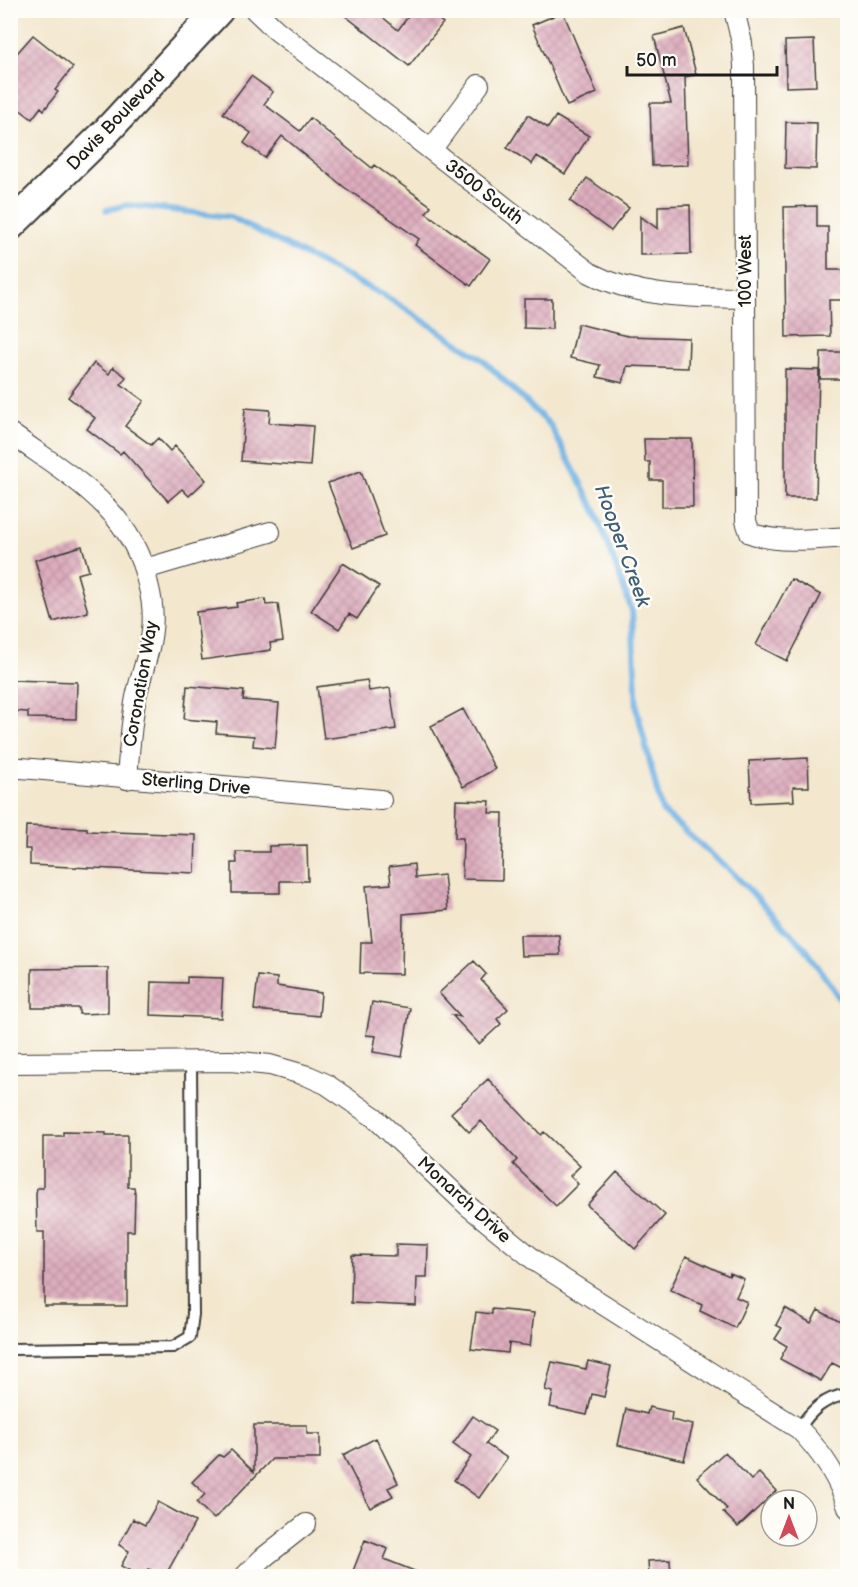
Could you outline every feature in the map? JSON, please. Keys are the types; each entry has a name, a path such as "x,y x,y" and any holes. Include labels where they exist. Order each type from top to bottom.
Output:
{"street":[{"name":"Davis Boulevard","path":"10,226 105,133 219,10"},
{"name":"3500 South","path":"255,10 276,30 574,262 606,281 662,294 746,298"},
{"name":"100 West","path":"734,10 742,43 744,66 745,510 750,533 772,538 848,537"},
{"path":"431,150 479,86"},
{"name":"Coronation Way","path":"10,433 95,495 108,508 130,536 145,569 153,612 152,631 134,708 127,779"},
{"path":"145,569 270,532"},
{"name":"Sterling Drive","path":"10,767 381,800"},
{"name":"Monarch Drive","path":"10,1063 231,1061 270,1065 308,1076 334,1089 374,1117 468,1206 538,1263 799,1429 832,1469 847,1504"},
{"path":"245,1576 263,1558 306,1524"}],"lane":[{"path":"10,1348 173,1347 190,1337 193,1314 191,1061"},
{"path":"799,1429 816,1407 827,1400 848,1394"}],"building":[{"path":"338,10 374,10 398,30 413,10 426,10 443,23 409,66"},
{"path":"563,12 597,93 567,106 532,25"},
{"path":"684,28 696,74 685,77 688,165 652,166 650,103 671,103 654,36"},
{"path":"33,35 73,67 55,90 58,92 44,110 41,107 32,119 10,102 10,61"},
{"path":"814,40 816,86 786,87 785,41"},
{"path":"251,76 273,92 264,104 300,131 310,118 372,168 374,165 431,206 426,213 490,259 471,286 415,245 419,239 344,187 282,136 265,158 244,143 251,133 223,113"},
{"path":"528,115 548,128 556,116 589,136 565,174 537,156 532,164 507,148"},
{"path":"786,122 817,123 816,169 785,168"},
{"path":"587,178 629,208 611,231 570,201"},
{"path":"690,205 691,254 640,255 640,216 658,229 658,206"},
{"path":"817,206 817,227 828,227 828,270 848,270 848,300 829,300 830,336 786,337 784,207"},
{"path":"524,299 552,299 552,329 524,328"},
{"path":"578,324 628,336 689,338 688,368 627,366 623,383 597,377 600,365 570,358"},
{"path":"821,352 848,352 848,379 820,379"},
{"path":"94,363 109,374 113,367 126,377 121,384 144,401 125,426 151,445 158,438 170,451 175,446 206,480 189,496 182,489 168,501 123,451 120,454 87,429 95,418 68,397"},
{"path":"785,369 819,370 816,498 785,498"},
{"path":"245,408 270,410 269,423 313,426 310,466 241,461"},
{"path":"644,439 692,439 693,507 662,507 662,480 650,480 650,462 645,462"},
{"path":"361,471 385,536 353,548 328,483"},
{"path":"82,546 89,571 77,574 88,612 53,622 35,560"},
{"path":"343,563 379,586 357,619 349,614 339,629 311,611"},
{"path":"791,579 821,595 787,661 756,645"},
{"path":"265,599 266,605 278,604 283,641 270,643 271,650 202,660 196,612 237,607 236,603"},
{"path":"10,680 77,682 76,719 28,718 28,712 10,711"},
{"path":"367,680 369,691 390,688 396,729 324,739 317,687"},
{"path":"187,686 244,691 243,700 279,703 275,748 253,746 254,736 216,733 217,722 184,719"},
{"path":"463,709 495,769 463,787 431,726"},
{"path":"808,758 809,787 793,787 794,801 751,803 749,761"},
{"path":"456,800 490,801 489,813 503,813 502,880 462,879 463,838 455,838"},
{"path":"26,826 196,835 195,873 30,865 30,849 25,849"},
{"path":"307,845 308,881 280,881 280,893 232,893 232,863 237,863 236,852 269,852 269,846"},
{"path":"414,864 415,878 444,875 448,910 403,914 402,974 360,973 361,942 372,942 366,886 391,884 389,867"},
{"path":"520,935 559,935 560,955 521,956"},
{"path":"474,961 486,974 481,980 508,1009 497,1019 501,1024 479,1044 452,1015 461,1017 439,993"},
{"path":"108,968 108,1013 79,1014 79,1008 32,1008 32,969"},
{"path":"258,976 277,978 277,986 321,993 319,1016 254,1010"},
{"path":"187,977 223,978 221,1018 150,1015 151,982 187,983"},
{"path":"372,1002 410,1008 402,1057 373,1052 376,1036 366,1035"},
{"path":"488,1079 541,1135 544,1132 580,1166 570,1176 578,1184 556,1206 513,1164 517,1160 481,1121 469,1132 451,1113"},
{"path":"63,1132 128,1135 128,1187 134,1187 135,1193 134,1231 127,1231 127,1306 44,1306 44,1232 37,1232 36,1194 37,1188 43,1188 43,1136 63,1136"},
{"path":"617,1172 665,1215 635,1249 587,1205"},
{"path":"396,1244 428,1245 427,1277 417,1277 416,1306 351,1303 352,1255 396,1256"},
{"path":"686,1256 729,1276 730,1273 744,1279 736,1297 747,1302 735,1328 700,1311 702,1305 670,1290"},
{"path":"785,1308 811,1323 818,1310 848,1326 848,1358 842,1368 832,1363 821,1381 780,1359 787,1346 775,1339 782,1328 776,1325"},
{"path":"492,1309 534,1313 530,1346 509,1343 508,1353 471,1349 476,1312 492,1314"},
{"path":"588,1361 611,1366 604,1397 592,1394 587,1415 550,1407 553,1392 545,1390 552,1362 586,1369"},
{"path":"649,1407 672,1412 671,1420 693,1425 684,1460 618,1445 626,1409 647,1414"},
{"path":"473,1416 495,1431 486,1444 507,1458 479,1498 454,1480 471,1457 453,1444"},
{"path":"254,1425 307,1425 307,1434 320,1434 320,1459 272,1459 214,1519 197,1503 205,1494 192,1482 219,1455 223,1457 231,1450 254,1472"},
{"path":"376,1438 398,1483 388,1488 393,1496 370,1508 343,1455"},
{"path":"725,1452 751,1480 759,1473 773,1488 759,1488 759,1507 738,1527 723,1512 727,1509 697,1477"},
{"path":"158,1502 195,1522 165,1576 148,1569 144,1576 140,1576 121,1566 129,1551 119,1545 133,1519 145,1525"},
{"path":"365,1540 388,1549 384,1559 427,1576 368,1576 353,1571"},
{"path":"670,1560 671,1576 649,1576 648,1561"}],"waterway":[{"name":"Hooper Creek","path":"106,210 128,205 231,217 387,297 482,359 550,425 596,512 632,611 637,710 662,811 733,873 806,949 848,1011"}]}
